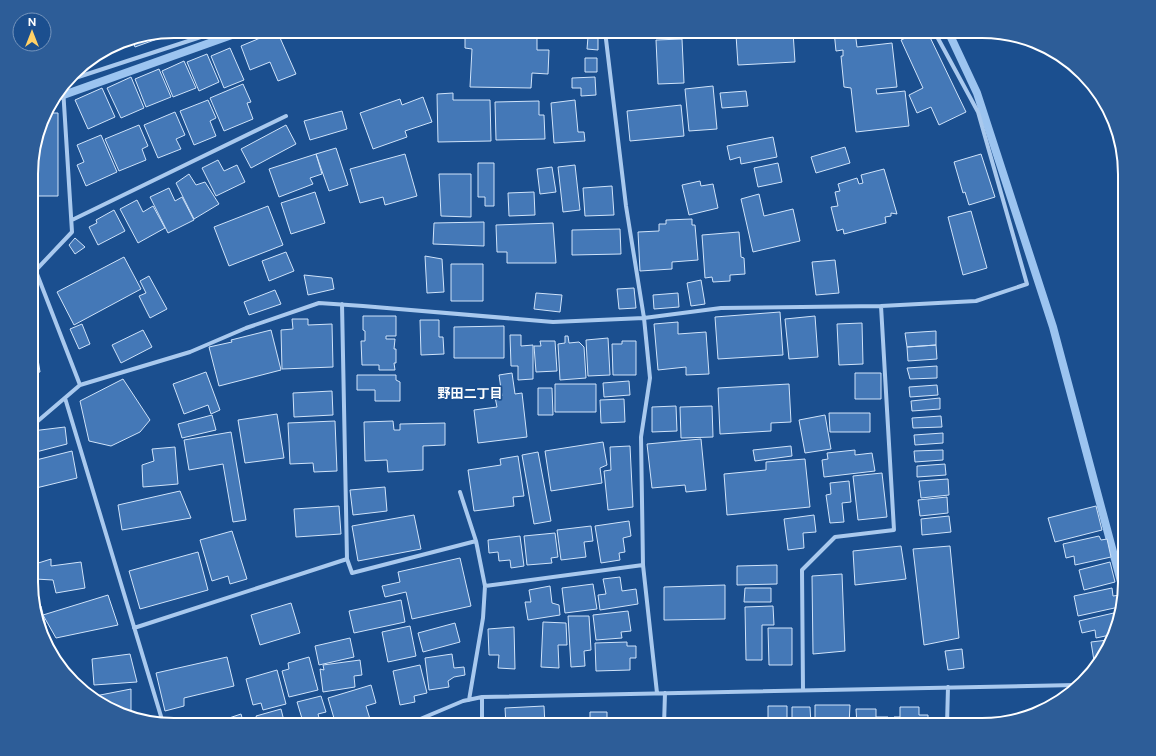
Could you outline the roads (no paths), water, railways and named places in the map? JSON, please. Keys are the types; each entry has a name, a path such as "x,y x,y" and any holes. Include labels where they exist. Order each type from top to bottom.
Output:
{"street":[{"path":"79,77 198,38"},
{"path":"606,38 626,206 644,318 650,378 641,437 643,564 657,693"},
{"path":"38,421 80,385 190,352 246,328 319,303 553,322 644,318 721,308 881,306 976,301 1027,284 978,112 938,38"},
{"path":"38,268 72,232 63,95"},
{"path":"72,220 286,116"},
{"path":"38,275 80,385"},
{"path":"342,304 347,559 352,573 476,541"},
{"path":"803,690 802,570 834,537 894,530 881,306"},
{"path":"65,398 161,717"},
{"path":"460,492 476,541 485,586 483,618 469,700"},
{"path":"134,628 347,559"},
{"path":"485,586 643,564"},
{"path":"423,718 463,701 482,697 1070,685"},
{"path":"947,718 948,687"},
{"path":"664,718 665,693"},
{"path":"482,697 482,718"}],"waterway":[{"path":"63,95 223,38"},
{"path":"951,38 977,93 1053,327 1118,571"}],"district":[{"name":"野田二丁目","path":"470,393"}]}
